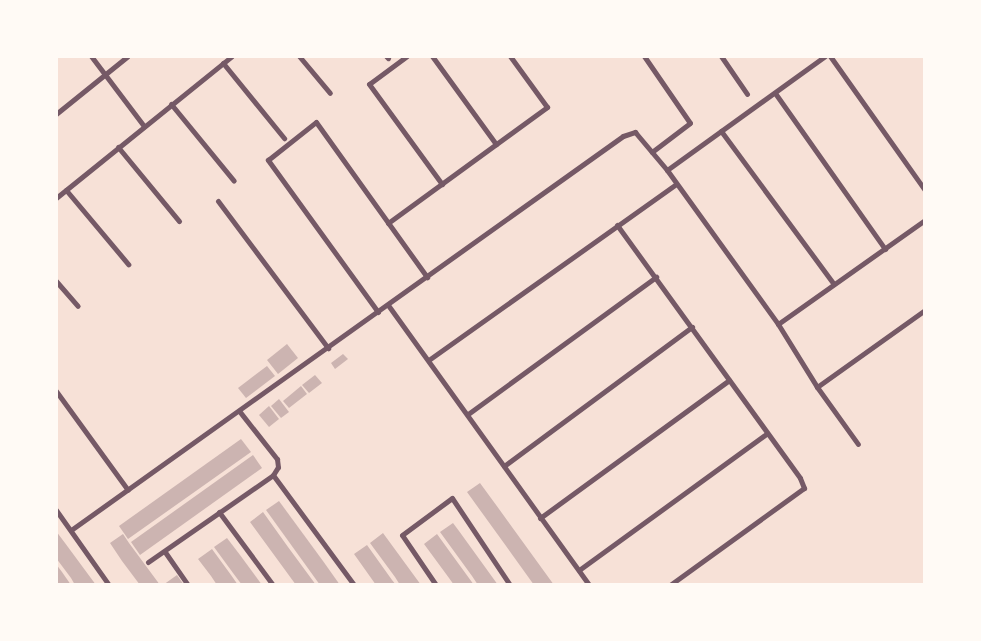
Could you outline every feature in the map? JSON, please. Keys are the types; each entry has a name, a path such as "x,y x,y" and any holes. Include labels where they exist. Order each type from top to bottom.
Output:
{"street":[{"path":"90,56 144,126"},
{"path":"56,114 128,56"},
{"path":"56,198 232,56"},
{"path":"299,56 330,93"},
{"path":"407,56 369,84 442,184"},
{"path":"432,56 496,144"},
{"path":"388,223 547,107 510,56"},
{"path":"644,56 690,123 652,152"},
{"path":"721,56 746,94"},
{"path":"666,170 825,56"},
{"path":"830,56 925,190"},
{"path":"223,63 284,138"},
{"path":"775,93 885,249"},
{"path":"171,104 234,181"},
{"path":"378,312 268,160 316,122 427,277"},
{"path":"720,131 834,284"},
{"path":"71,530 240,412 623,136 635,132 666,170 778,324 817,387 858,444"},
{"path":"118,147 179,221"},
{"path":"430,359 676,184"},
{"path":"66,190 128,264"},
{"path":"218,201 328,348"},
{"path":"778,324 925,220"},
{"path":"617,225 692,327 766,434 800,478 804,488 670,585"},
{"path":"468,414 656,277"},
{"path":"56,281 78,306"},
{"path":"388,305 430,359 540,518 589,585"},
{"path":"817,387 925,310"},
{"path":"504,466 692,327"},
{"path":"540,518 729,380"},
{"path":"56,391 128,490"},
{"path":"148,562 273,475 278,467 277,459 240,412"},
{"path":"579,570 766,434"},
{"path":"273,475 354,585"},
{"path":"436,585 402,535 452,498 510,585"},
{"path":"56,510 109,585"},
{"path":"220,512 273,585"},
{"path":"164,552 188,585"}],"building":[{"path":"287,344 298,358 278,374 267,360"},
{"path":"343,354 348,359 335,369 331,363"},
{"path":"267,366 275,376 246,398 238,388"},
{"path":"315,375 322,383 309,393 302,385"},
{"path":"301,386 307,394 289,408 283,401"},
{"path":"279,399 289,412 281,418 271,406"},
{"path":"269,406 279,419 269,427 259,415"},
{"path":"241,439 251,452 128,539 119,526"},
{"path":"253,455 262,468 140,555 131,542"},
{"path":"480,483 554,585 534,585 467,492"},
{"path":"279,501 340,585 320,585 266,510"},
{"path":"263,512 316,585 296,585 250,522"},
{"path":"453,523 498,585 478,585 440,532"},
{"path":"56,531 96,585 75,585 56,558"},
{"path":"383,533 421,585 400,585 370,543"},
{"path":"123,534 160,585 140,585 122,561 110,543"},
{"path":"437,534 474,585 454,585 424,544"},
{"path":"227,538 262,585 242,585 233,573 214,547"},
{"path":"367,545 396,585 376,585 354,554"},
{"path":"212,549 238,585 217,585 198,559"},
{"path":"56,564 62,572 71,585 56,585"},
{"path":"177,575 184,585 163,585"}]}
